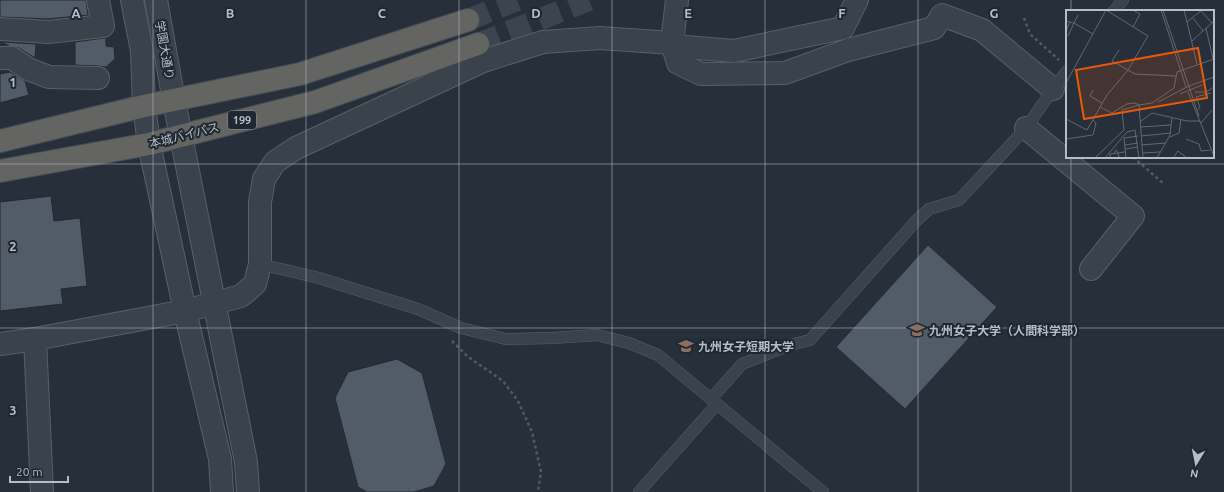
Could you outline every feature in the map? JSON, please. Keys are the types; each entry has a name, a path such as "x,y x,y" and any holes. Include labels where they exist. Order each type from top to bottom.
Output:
{"highway":[{"path":"0,141 144,106 300,74 468,20"},
{"name":"本城バイパス","path":"0,171 150,144 314,102 478,44"}],"street":[{"path":"0,29 48,32 103,26 98,0"},
{"path":"132,0 142,51 144,106 150,144 185,311 220,459 222,492"},
{"name":"学園大通り","path":"156,0 174,101 246,462 248,492"},
{"path":"677,0 672,43 678,63 701,74 786,73 848,50 934,28 942,15 982,30 1052,88"},
{"path":"0,344 35,339 185,311 242,296 255,284 260,264 260,202 264,180 275,162 296,148 483,61 543,42 600,38 672,43 684,47 734,51 843,28 857,0"},
{"path":"0,58 12,58 28,68 49,77 98,78"},
{"path":"1026,128 1133,216 1090,269"},
{"path":"35,339 42,492"}],"lane":[{"path":"1115,10 1123,0"},
{"path":"640,492 742,364 790,345 810,340 916,221 929,209 960,200 1026,128 1052,88 1064,66"},
{"path":"260,264 319,278 418,309 461,328 506,339 596,335 629,343 658,355 823,492"}],"path":[{"path":"1024,18 1030,34 1064,66"},
{"path":"1134,158 1164,184"},
{"path":"448,338 467,356 503,381 518,401 532,432 541,472 538,492"}],"building":[{"path":"0,0 86,0 88,15 48,19 0,17"},
{"path":"106,38 106,46 114,47 115,59 106,67 75,65 75,42"},
{"path":"2,42 36,44 35,58 19,48 9,46"},
{"path":"10,72 25,81 29,95 0,103 0,74"},
{"path":"51,196 54,221 80,218 87,286 61,289 63,304 0,311 0,202"},
{"path":"928,245 997,307 905,409 836,347"},
{"path":"397,359 422,373 446,464 434,486 414,492 367,492 358,487 335,398 348,372"}],"tunnel":[{"path":"468,20 517,0"},
{"path":"478,44 589,0"}],"place":[{"name":"九州女子大学（人間科学部）","path":"917,330"},
{"name":"九州女子短期大学","path":"686,346"}]}
